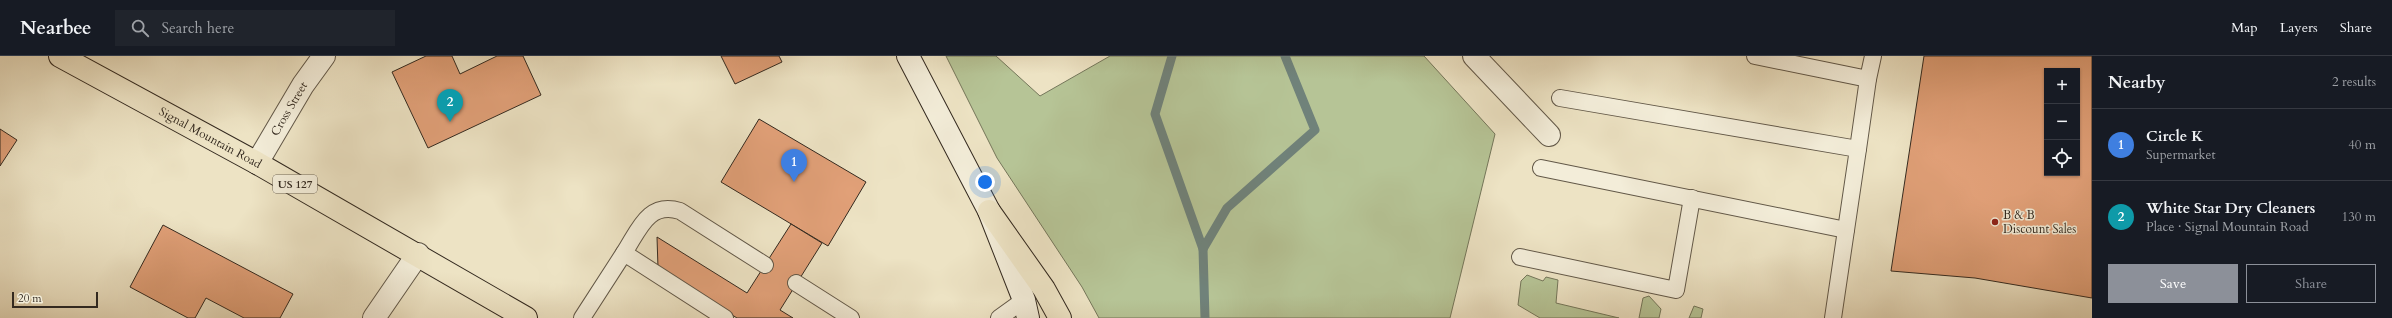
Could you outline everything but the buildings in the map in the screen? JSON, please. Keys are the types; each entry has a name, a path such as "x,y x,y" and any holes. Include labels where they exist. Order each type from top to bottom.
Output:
{"main road":[{"name":"Signal Mountain Road","path":"60,56 257,163 418,254 526,318"},
{"path":"989,211 1044,289 1060,318"}],"street":[{"name":"Cross Street","path":"257,163 303,85 324,56"},
{"path":"908,56 989,211 1026,309"},
{"path":"1474,56 1550,135"},
{"path":"374,318 418,254"}],"lane":[{"path":"1755,56 1868,78"},
{"path":"1833,318 1868,78 1873,56"},
{"path":"1560,98 1858,149"},
{"path":"1541,168 1846,230"},
{"path":"1520,257 1676,290 1692,198"},
{"path":"582,318 650,213 660,208 670,208 680,211 765,264"},
{"path":"624,253 725,318"},
{"path":"796,283 851,318"},
{"path":"999,318 1026,309"}],"green space":[{"path":"946,56 996,56 1040,96 1110,56 1424,56 1495,134 1450,318 1099,318 1082,287 997,158"},
{"path":"1527,275 1543,281 1546,277 1558,280 1556,303 1619,318 1540,318 1518,305 1521,281"},
{"path":"1649,296 1661,309 1659,318 1639,318 1643,298"},
{"path":"1694,306 1703,309 1701,318 1689,318"}],"waterway":[{"path":"1172,56 1155,114 1203,249 1205,318"},
{"path":"1203,249 1227,208 1315,130 1285,56"}],"place":[{"name":"White Star Dry Cleaners","path":"450,122"},
{"name":"Circle K","path":"794,182"},
{"name":"B & B Discount Sales","path":"1995,222"}]}
